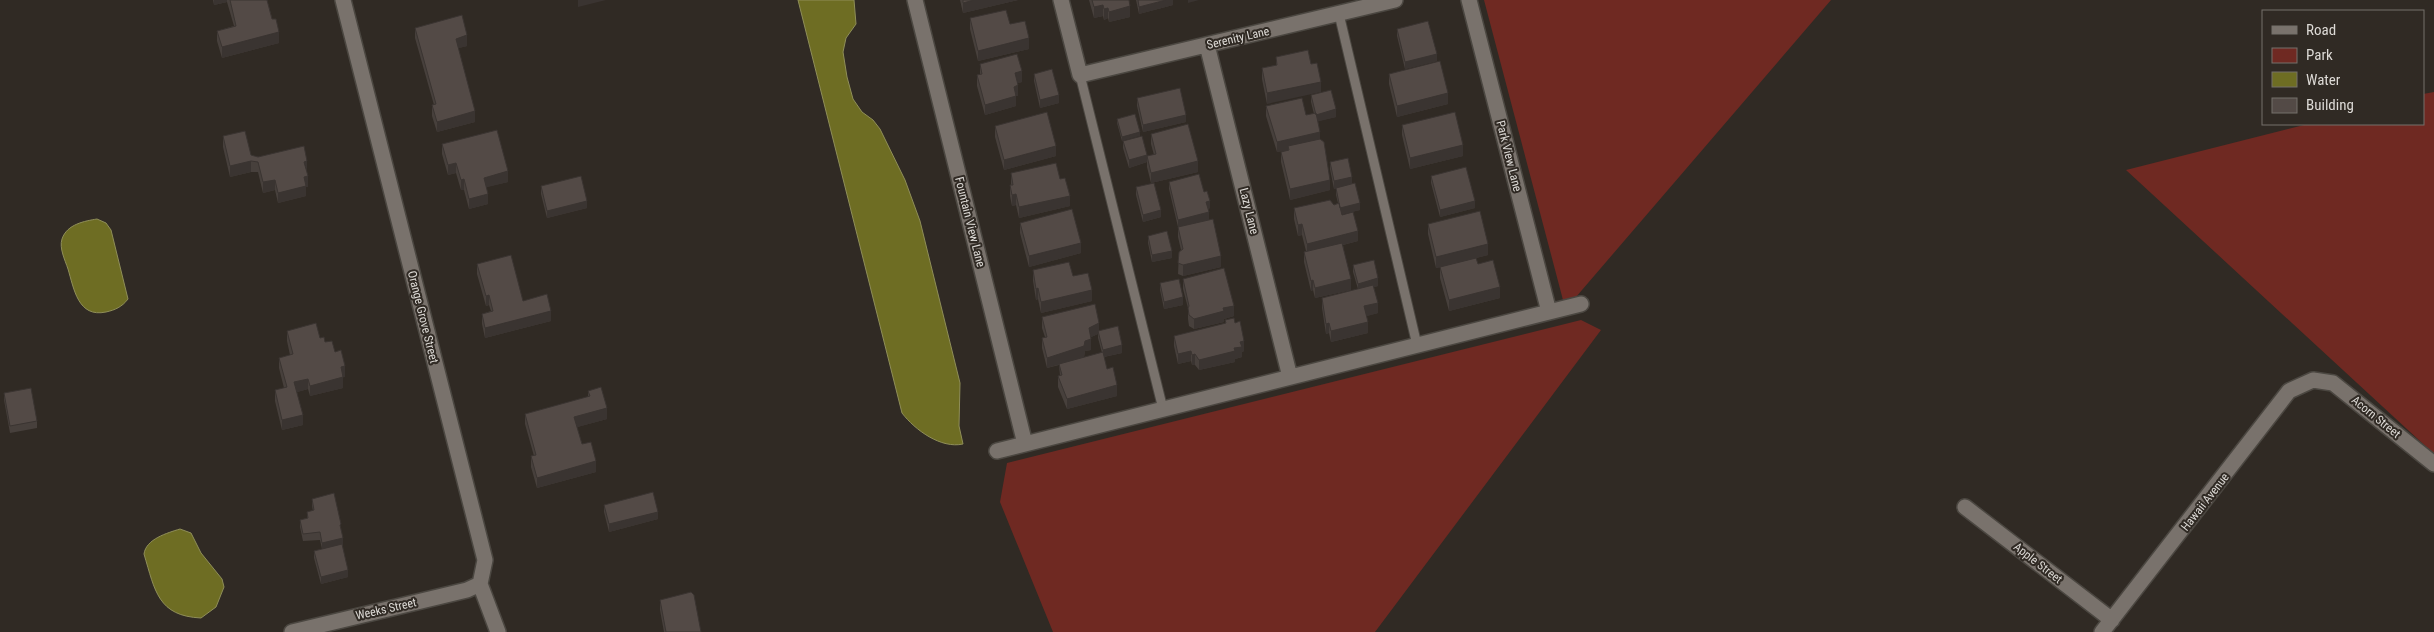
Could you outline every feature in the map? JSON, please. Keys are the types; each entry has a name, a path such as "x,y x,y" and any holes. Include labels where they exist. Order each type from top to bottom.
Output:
{"street":[{"name":"Orange Grove Street","path":"342,0 485,560 480,584"},
{"name":"Fountain View Lane","path":"915,0 1026,444"},
{"path":"1061,0 1080,75"},
{"name":"Serenity Lane","path":"1080,75 1396,0"},
{"name":"Park View Lane","path":"1469,0 1549,312"},
{"name":"Lazy Lane","path":"1207,45 1290,377"},
{"path":"996,451 1581,304"},
{"name":"Acorn Street","path":"2313,380 2333,383 2434,464"},
{"name":"Hawaii Avenue","path":"2107,626 2289,391 2313,380"},
{"name":"Apple Street","path":"1964,507 2107,626"},
{"name":"Weeks Street","path":"292,632 467,590 480,584"},
{"path":"480,584 498,632"}],"lane":[{"path":"1339,14 1418,345"},
{"path":"1080,75 1162,409"}],"green space":[{"path":"1484,0 1831,0 1576,297 1563,300"},
{"path":"2434,92 2434,454 2126,170 2304,125 2424,125 2424,94"},
{"path":"1581,320 1601,330 1375,632 1053,632 1000,502 1007,463"}],"water":[{"path":"798,0 854,0 856,24 846,38 843,52 847,77 853,99 862,112 873,120 880,129 905,180 920,221 960,383 959,426 963,444 946,444 929,437 914,426 902,413"},
{"path":"97,219 106,223 111,230 128,299 115,309 97,313 89,311 83,306 75,293 61,246 64,234 72,227 82,222"},
{"path":"180,529 191,533 201,553 222,579 224,587 216,607 201,618 187,616 167,607 160,599 156,590 144,554 149,544 153,541"}],"building":[{"path":"230,0 267,0 272,19 276,19 279,32 222,47 217,31 236,26"},
{"path":"963,0 974,0 963,3"},
{"path":"1092,0 1129,0 1130,6 1109,12 1108,8 1104,9 1103,5 1094,7"},
{"path":"1138,0 1166,0 1139,7"},
{"path":"1006,10 1010,24 1025,21 1029,38 978,51 970,18"},
{"path":"462,15 467,35 456,39 475,111 437,122 432,105 436,104 415,28"},
{"path":"1428,21 1437,54 1405,62 1397,29"},
{"path":"1308,50 1311,64 1317,63 1321,82 1267,93 1262,68 1277,65 1276,57"},
{"path":"1017,54 1022,71 1015,73 1018,85 1014,87 1016,96 985,105 977,75 982,74 980,64"},
{"path":"1440,61 1448,93 1397,106 1389,74"},
{"path":"1052,69 1059,95 1040,100 1034,74"},
{"path":"1180,88 1186,115 1143,125 1137,98"},
{"path":"1331,90 1336,109 1316,115 1311,95"},
{"path":"1302,98 1306,115 1316,113 1320,132 1277,142 1266,106"},
{"path":"1047,112 1056,146 1004,160 995,126"},
{"path":"1455,112 1463,145 1410,158 1402,125"},
{"path":"1135,114 1140,132 1122,137 1117,119"},
{"path":"1188,124 1198,161 1151,173 1147,156 1156,154 1151,134"},
{"path":"497,130 508,171 484,178 488,194 469,199 464,179 461,180 456,163 448,165 442,144"},
{"path":"245,131 251,155 258,157 304,146 307,161 304,162 308,176 304,177 306,186 278,193 275,180 263,182 258,162 251,161 230,166 223,136"},
{"path":"1142,136 1147,155 1129,160 1123,141"},
{"path":"1320,139 1324,142 1330,180 1290,189 1281,152 1289,150 1288,146"},
{"path":"1348,158 1352,177 1334,181 1330,162"},
{"path":"1056,163 1060,179 1065,178 1070,196 1019,207 1016,194 1012,195 1010,185 1013,185 1011,173"},
{"path":"1466,167 1475,201 1440,210 1431,176"},
{"path":"1199,174 1204,192 1207,191 1210,201 1206,202 1209,212 1178,220 1169,182"},
{"path":"581,176 587,201 547,211 541,186"},
{"path":"1154,183 1161,210 1143,215 1136,187"},
{"path":"1355,183 1360,203 1340,208 1336,188"},
{"path":"1330,200 1334,205 1339,203 1342,215 1353,212 1358,231 1307,244 1302,224 1298,225 1294,208"},
{"path":"1072,209 1081,243 1029,256 1020,223"},
{"path":"1480,211 1488,244 1436,257 1428,224"},
{"path":"1213,219 1221,256 1183,265 1178,263 1179,252 1183,249 1178,227"},
{"path":"1167,231 1172,251 1152,255 1148,236"},
{"path":"1342,243 1351,279 1315,288 1313,280 1311,281 1304,252"},
{"path":"511,255 523,301 547,294 551,311 485,328 482,314 493,311 489,295 486,296 477,264"},
{"path":"1476,258 1478,264 1493,260 1500,287 1449,300 1440,267"},
{"path":"1374,260 1378,278 1358,284 1353,265"},
{"path":"1069,262 1073,276 1088,273 1092,290 1041,302 1038,288 1036,289 1033,270"},
{"path":"1224,268 1234,306 1223,308 1224,311 1194,319 1189,315 1183,279"},
{"path":"1179,279 1183,297 1164,302 1160,283"},
{"path":"1373,285 1378,303 1364,306 1368,322 1331,331 1329,323 1326,324 1322,298"},
{"path":"1095,304 1099,323 1089,328 1091,339 1085,341 1084,346 1047,358 1042,338 1047,337 1042,317"},
{"path":"1234,318 1235,323 1240,321 1244,341 1240,342 1242,347 1234,348 1235,351 1199,360 1195,354 1192,355 1191,351 1178,354 1174,336 1226,323 1225,320"},
{"path":"316,323 320,338 324,337 325,342 332,341 335,352 341,350 345,366 341,367 343,377 310,386 308,379 294,382 303,415 282,420 275,390 287,387 279,358 293,354 287,331"},
{"path":"1118,326 1122,345 1103,350 1098,331"},
{"path":"1103,352 1107,369 1113,367 1117,385 1067,399 1058,376 1062,375 1059,364"},
{"path":"601,387 607,408 574,417 582,444 591,442 596,461 537,478 531,456 536,455 525,414 590,396 588,391"},
{"path":"31,388 37,421 10,426 4,393"},
{"path":"653,492 658,512 609,524 604,505"},
{"path":"334,493 343,538 322,543 320,532 303,534 300,520 308,518 307,512 314,510 312,499"},
{"path":"342,544 348,570 321,577 314,551"},
{"path":"691,592 694,595 701,632 666,632 660,600"}]}
